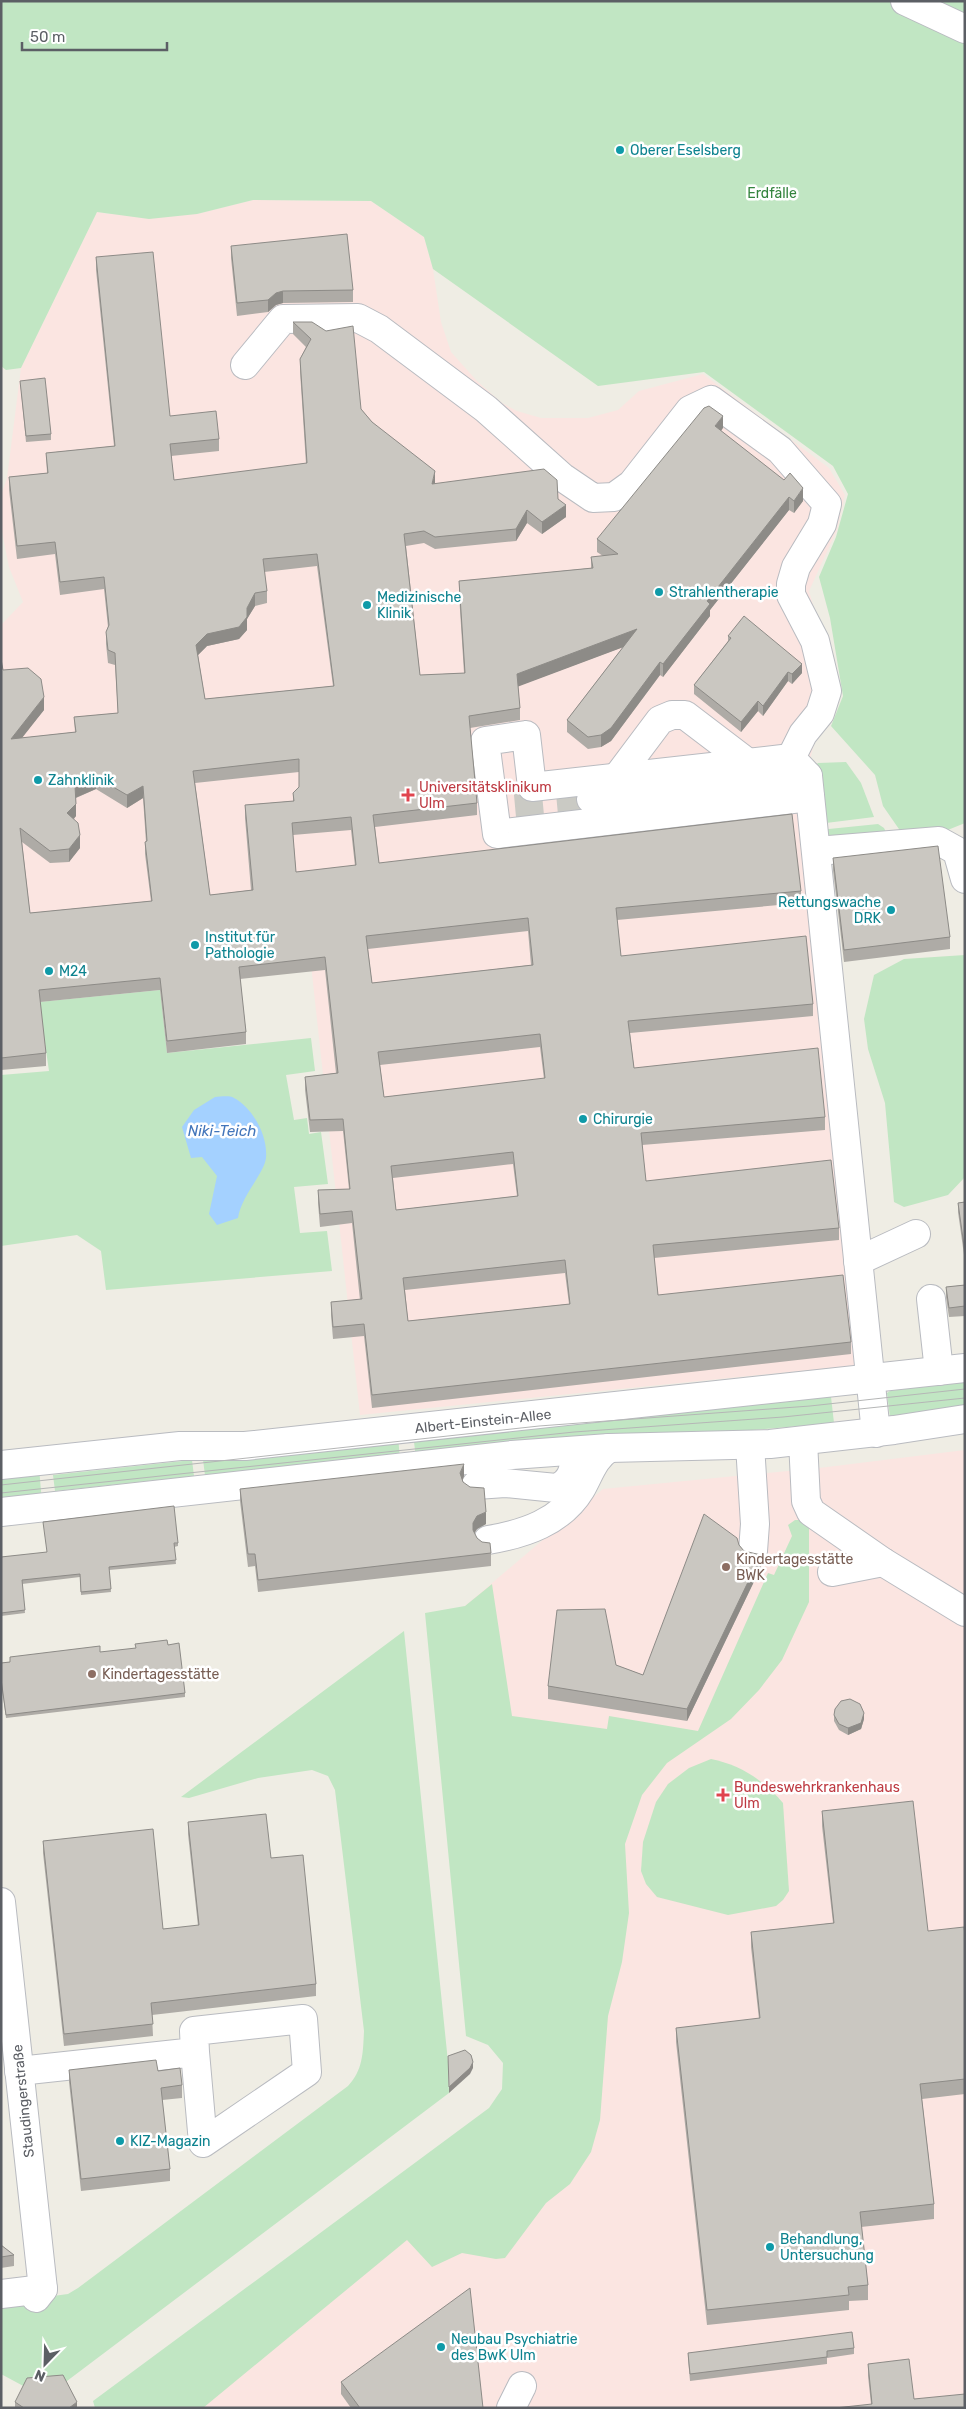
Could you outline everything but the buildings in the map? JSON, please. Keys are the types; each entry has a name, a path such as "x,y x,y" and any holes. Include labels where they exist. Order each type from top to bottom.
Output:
{"street":[{"path":"905,1 965,29"},
{"path":"245,366 283,319 358,318 379,329 486,409 562,477 593,498 614,497 632,484 690,410 697,405 711,400 780,450 827,504 822,524 796,567 791,584 791,595 816,641 827,691 820,713 803,734 803,777 817,851 876,1433"},
{"path":"618,776 660,720 672,715 685,715 748,762"},
{"path":"526,735 532,787 748,762 803,777 497,834 485,741 526,735"},
{"path":"592,799 803,777"},
{"path":"817,851 939,842 957,851 965,880"},
{"path":"858,1261 916,1234"},
{"path":"931,1299 954,1370"},
{"path":"951,1321 954,1370"},
{"name":"Albert-Einstein-Allee","path":"1,1465 180,1446 250,1445 954,1370"},
{"path":"1,1512 200,1491 238,1484 330,1474 574,1450 750,1445 804,1441 876,1433 965,1419"},
{"path":"804,1441 806,1501 811,1512 883,1562 965,1612"},
{"path":"750,1445 756,1524 753,1551"},
{"path":"488,1540 522,1533 554,1516 574,1499 598,1457 610,1448"},
{"path":"476,1485 505,1483 548,1488 560,1486 566,1482 573,1471 574,1450"},
{"path":"832,1572 883,1562"},
{"name":"Staudingerstraße","path":"1,1902 5,1978 19,2071 40,2294 1,2294"},
{"path":"303,2019 307,2072 203,2143 196,2052 194,2031 303,2019"},
{"path":"19,2071 196,2052"}],"shaded area":[{"name":"Universitätsklinikum Ulm","path":"253,200 371,201 424,237 433,269 441,322 451,352 477,381 502,403 517,411 541,418 588,418 618,410 639,391 703,374 829,468 845,495 837,530 809,591 819,625 834,709 814,744 810,760 880,1363 360,1415 304,900 1,931 1,625 23,602 9,567 1,527 1,495 7,478 21,368 97,212 108,214 197,214"},
{"name":"Bundeswehrkrankenhaus Ulm","path":"965,1450 965,2408 163,2408 553,2117 465,1606 603,1489 819,1468"}],"green space":[{"name":"Erdfälle","path":"1,1 965,1 965,823 928,838 901,832 883,806 875,775 831,726 843,696 830,618 819,577 836,537 848,494 833,466 704,372 598,386 433,269 424,237 371,201 253,200 197,214 149,219 97,212 21,368 6,370 1,366"},
{"path":"846,762 861,783 874,817 818,824 812,768 818,763"},
{"path":"878,824 886,832 820,839 819,830"},
{"path":"965,955 965,1177 948,1195 904,1207 894,1202 885,1103 868,1049 864,1019 874,975 904,959"},
{"path":"160,990 167,1053 311,1038 315,1071 286,1075 294,1120 307,1118 309,1134 321,1132 328,1184 294,1187 300,1233 327,1231 332,1271 106,1290 101,1251 77,1235 1,1246 1,1075 49,1071 39,1002"},
{"path":"965,1375 965,1412 890,1417 887,1393 890,1391 942,1384"},
{"path":"830,1388 834,1423 416,1459 413,1433"},
{"path":"398,1435 400,1461 206,1484 202,1451"},
{"path":"192,1460 194,1476 55,1491 53,1475"},
{"path":"39,1468 42,1502 1,1503 1,1477"},
{"path":"795,1520 801,1520 809,1525 809,1602 782,1660 759,1690 731,1719 667,1763 642,1795 625,1844 629,1913 622,1962 608,2016 600,2120 591,2152 570,2184 546,2203 505,2258 496,2259 462,2253 432,2267 407,2240 203,2408 95,2408 93,2401 489,2108 502,2089 503,2063 488,2045 466,2036 425,1613 465,1606 492,1584 512,1716 607,1729 609,1716 698,1731 768,1573 774,1575 792,1536 788,1525"},
{"path":"404,1631 448,2062 449,2093 63,2384 27,2388 1,2374 1,2303 68,2294 78,2288 348,2086 357,2074 362,2054 364,2031 335,1790 328,1776 312,1770 258,1778 189,1798 181,1797"},
{"path":"711,1759 742,1769 768,1787 783,1803 789,1891 776,1906 728,1915 657,1897 646,1884 641,1871 643,1842 656,1802 668,1784 689,1768"}],"water":[{"name":"Niki-Teich","path":"215,1097 232,1097 247,1108 262,1132 266,1150 264,1164 243,1202 238,1218 217,1225 209,1214 217,1176 202,1157 191,1158 182,1127 194,1110"}],"tunnel":[{"path":"515,806 591,799"}],"tram line":[{"path":"1,1485 539,1426 810,1406 965,1389"},
{"path":"1,1493 574,1432 783,1417 965,1398"}],"place":[{"name":"Oberer Eselsberg","path":"620,150"},
{"name":"Strahlentherapie","path":"659,592"},
{"name":"Medizinische Klinik","path":"367,605"},
{"name":"Zahnklinik","path":"38,780"},
{"name":"Universitätsklinikum Ulm","path":"408,795"},
{"name":"Rettungswache DRK","path":"891,910"},
{"name":"Institut für Pathologie","path":"195,945"},
{"name":"M24","path":"49,971"},
{"name":"Chirurgie","path":"583,1119"},
{"name":"Kindertagesstätte BWK","path":"726,1567"},
{"name":"Kindertagesstätte","path":"92,1674"},
{"name":"Bundeswehrkrankenhaus Ulm","path":"723,1795"},
{"name":"KIZ-Magazin","path":"120,2141"},
{"name":"Behandlung, Untersuchung","path":"770,2247"},
{"name":"Neubau Psychiatrie des BwK Ulm","path":"441,2347"}]}
